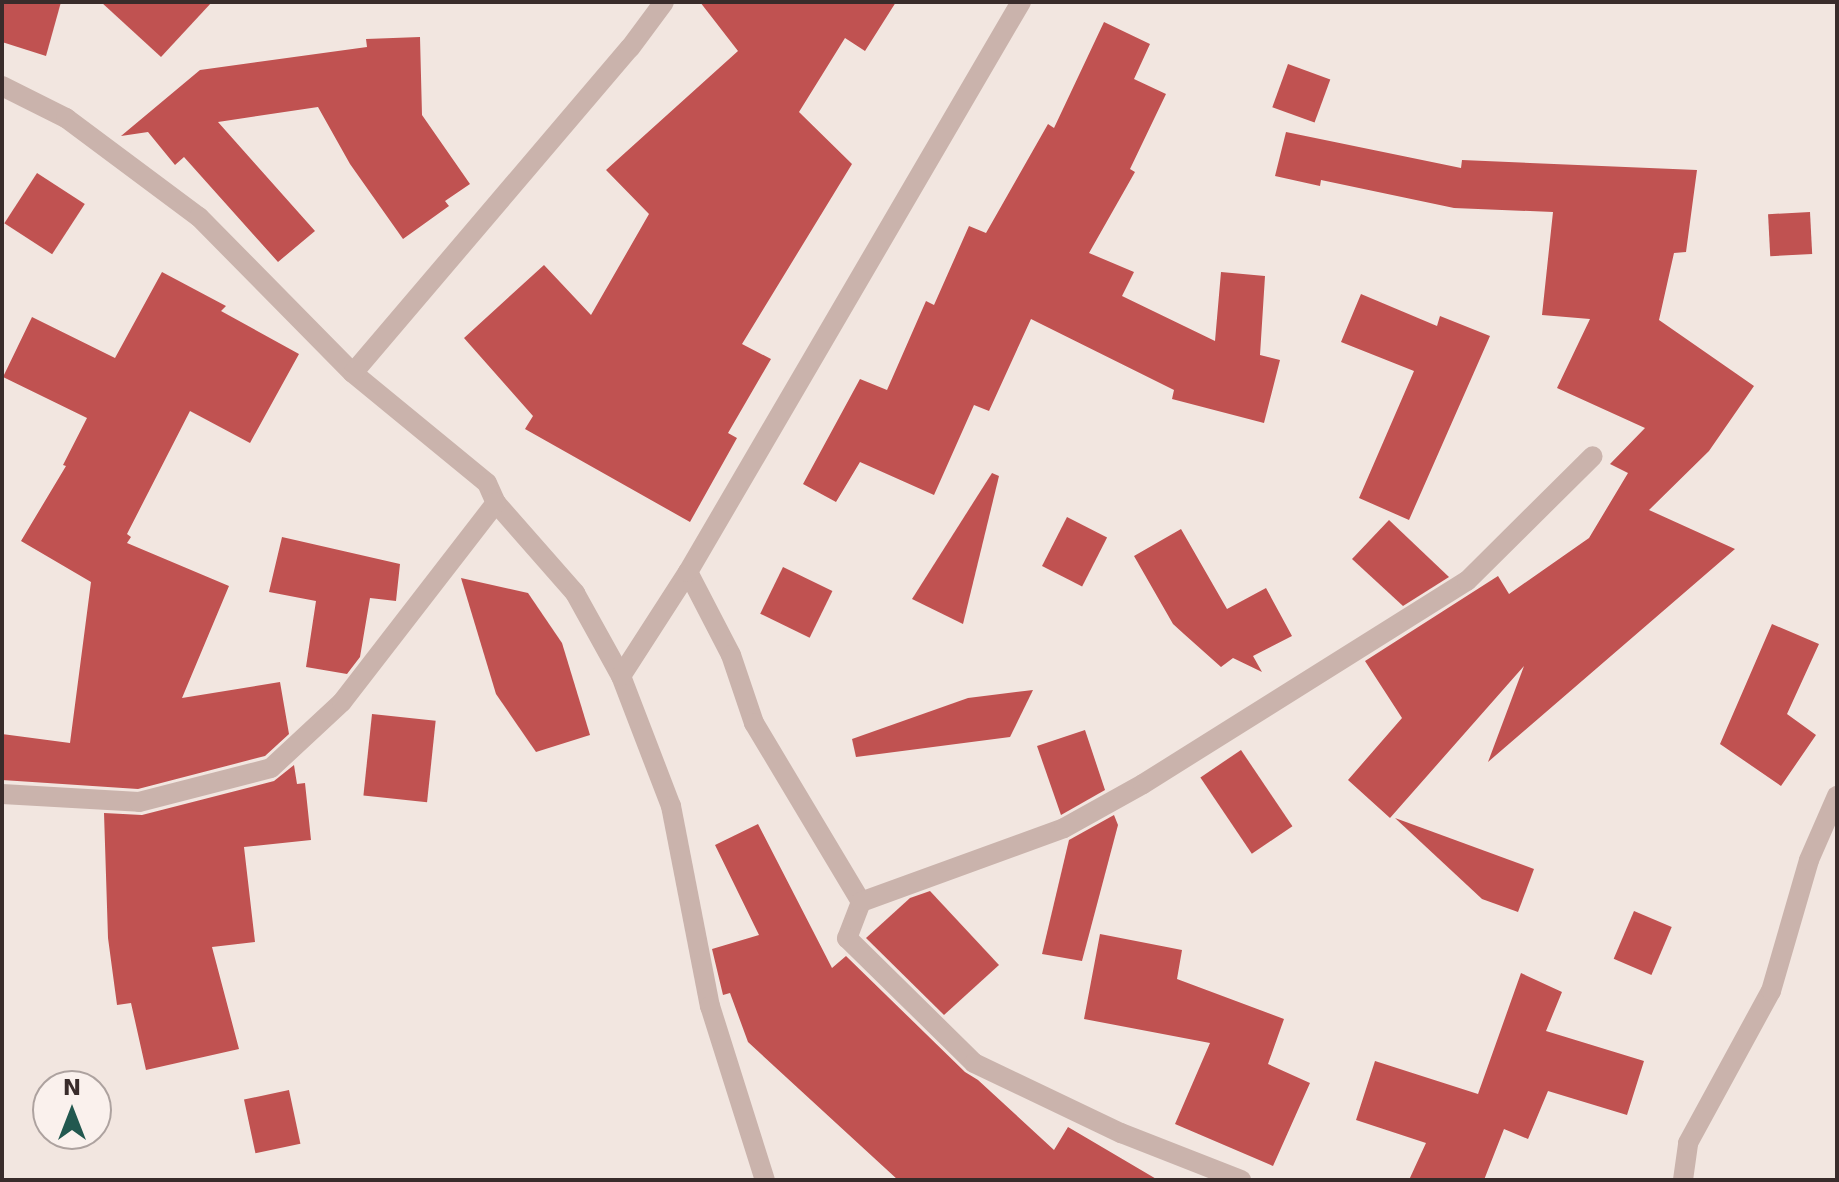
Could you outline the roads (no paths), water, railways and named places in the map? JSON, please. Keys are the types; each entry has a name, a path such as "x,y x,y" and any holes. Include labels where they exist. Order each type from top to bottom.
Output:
{"street":[{"path":"353,373 630,48 664,2"},
{"path":"621,676 688,572 1021,2"},
{"path":"2,86 66,118 199,217 353,373 487,483 496,503 575,593 621,676 671,806 710,1006 765,1180"},
{"path":"1241,1180 1121,1133 974,1063 847,938 861,902 1064,828 1143,784 1467,581 1593,456"},
{"path":"2,794 139,802 271,768 342,702 496,503"},
{"path":"688,572 731,655 754,723 861,902"},
{"path":"1683,1180 1688,1143 1771,991 1809,860 1837,796"}]}
